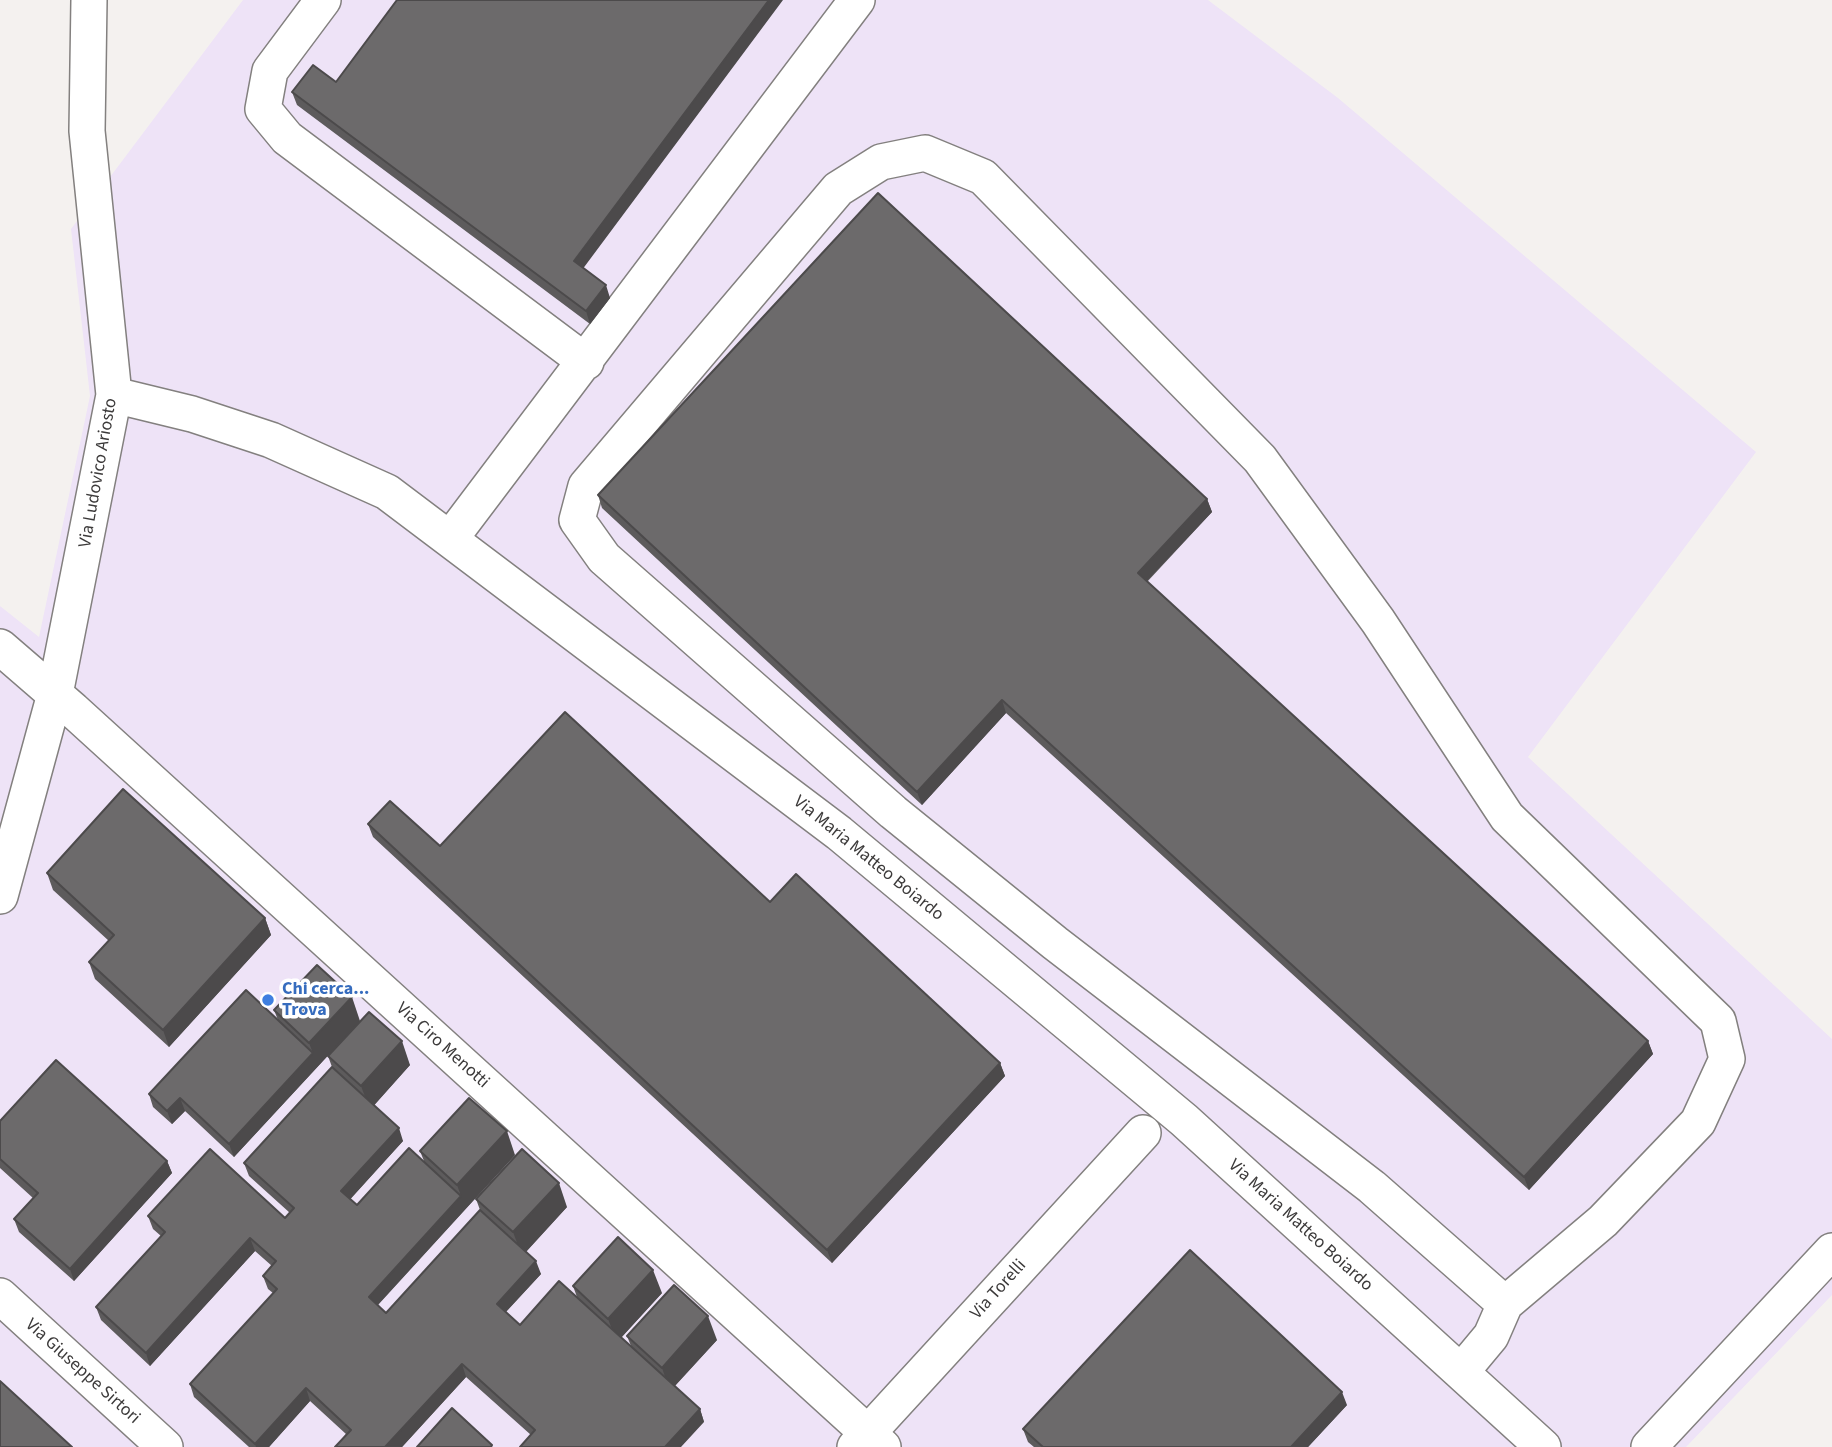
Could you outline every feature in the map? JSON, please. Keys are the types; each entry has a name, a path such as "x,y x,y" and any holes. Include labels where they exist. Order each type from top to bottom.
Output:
{"street":[{"name":"Via Ludovico Ariosto","path":"0,896 55,694 108,438 114,395 87,131 89,0"},
{"path":"323,0 270,71 263,109 287,138 586,362"},
{"path":"450,539 857,0"},
{"path":"1461,1372 1492,1336 1505,1304 1603,1221 1698,1122 1727,1059 1718,1021 1507,817 1385,632 1260,459 983,177 925,153 881,162 838,189 657,402 586,486 577,520 604,558 893,812 1055,943 1372,1187 1505,1304"},
{"name":"Via Maria Matteo Boiardo","path":"114,395 192,414 271,440 387,492 850,842 1184,1120 1543,1447"},
{"name":"Via Ciro Menotti","path":"0,648 55,694 868,1442"},
{"name":"Via Torelli","path":"868,1442 1143,1133"},
{"path":"1649,1447 1832,1251"},
{"name":"Via Giuseppe Sirtori","path":"3,1306 165,1447"}],"shaded area":[{"path":"243,0 1208,0 1338,98 1756,452 1528,757 1832,1039 1832,1295 1686,1447 0,1447 0,606 39,637 90,396 71,229"}],"building":[{"path":"397,0 769,0 574,261 606,285 586,311 292,92 313,65 336,82"},
{"path":"878,193 1207,499 1138,573 1648,1041 1524,1177 1002,700 917,792 598,495"},
{"path":"565,712 770,902 796,874 1000,1063 827,1250 368,824 390,801 440,846"},
{"path":"123,789 265,918 163,1030 89,962 114,935 47,873"},
{"path":"317,965 352,997 309,1043 274,1010"},
{"path":"246,990 313,1053 229,1144 180,1098 167,1111 149,1094"},
{"path":"369,1012 402,1041 361,1086 328,1056"},
{"path":"56,1060 167,1161 70,1269 14,1219 38,1193 0,1159 0,1121"},
{"path":"332,1067 399,1128 341,1191 357,1205 409,1148 461,1196 369,1297 386,1313 480,1210 536,1261 497,1304 520,1325 559,1281 700,1409 665,1447 520,1447 535,1430 462,1364 385,1447 335,1447 351,1430 306,1388 255,1444 190,1384 277,1289 263,1276 276,1261 250,1238 146,1353 96,1307 165,1232 148,1216 210,1149 285,1218 294,1208 244,1163"},
{"path":"469,1098 507,1131 457,1185 420,1151"},
{"path":"522,1149 559,1183 513,1232 476,1199"},
{"path":"618,1237 653,1270 608,1319 573,1286"},
{"path":"1190,1250 1342,1392 1291,1447 1043,1447 1023,1429"},
{"path":"674,1285 708,1316 662,1368 627,1336"},
{"path":"0,1381 72,1447 0,1447"},
{"path":"452,1408 492,1445 491,1447 417,1447"}],"place":[{"name":"Chi cerca... Trova","path":"268,1000"}]}
